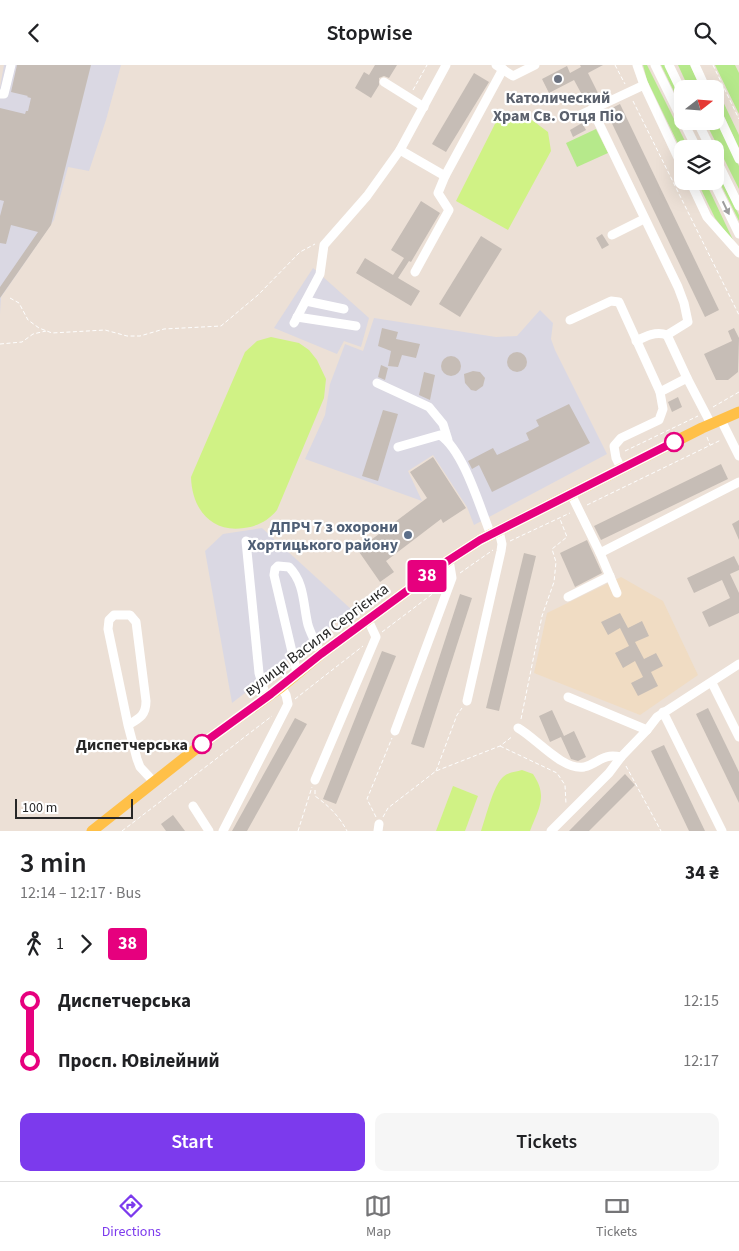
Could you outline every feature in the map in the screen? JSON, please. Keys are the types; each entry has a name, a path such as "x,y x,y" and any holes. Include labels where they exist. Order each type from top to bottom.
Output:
{"main road":[{"name":"вулиця Василя Сергієнка","path":"92,831 202,744 449,560 495,533 621,468 738,412"}],"street":[{"path":"0,94 4,94 11,65"},
{"path":"356,326 296,320 320,274 327,242 367,196 400,151 446,65"},
{"path":"415,272 449,210 438,193 499,67 513,76 535,65"},
{"path":"638,65 644,85 674,149"},
{"path":"655,65 674,103"},
{"path":"669,65 676,80"},
{"path":"694,65 702,80"},
{"path":"384,82 424,107"},
{"path":"578,116 644,85"},
{"path":"592,109 678,287 688,319 686,325 667,335 661,333 649,335 636,341"},
{"path":"724,127 739,159"},
{"path":"400,151 445,176"},
{"path":"724,175 739,206"},
{"path":"694,190 707,217 739,253"},
{"path":"717,190 739,234"},
{"path":"612,235 644,219"},
{"path":"306,301 344,309"},
{"path":"570,319 611,301 616,301 621,305 660,392 662,409 659,420 621,438 614,446 616,458 621,468"},
{"path":"667,335 705,412 729,436 739,456"},
{"path":"660,392 687,378"},
{"path":"377,383 429,407 443,424 448,440 466,471 502,544 467,701"},
{"path":"398,447 440,435 448,440"},
{"path":"600,553 739,482"},
{"path":"571,494 617,593"},
{"path":"246,541 259,673 266,697"},
{"path":"395,731 452,578 449,560"},
{"path":"297,673 274,575 275,569 278,566 289,567 295,572 302,587 308,626 321,654"},
{"path":"568,597 610,576"},
{"path":"128,725 142,717 146,709 139,651 134,617 130,615 114,615 109,620 108,629 128,725 140,767 154,782"},
{"path":"315,780 376,637 368,620"},
{"path":"551,831 609,773 621,757 663,712 712,683 739,664"},
{"path":"712,683 739,737"},
{"path":"223,831 288,704 286,695 281,687"},
{"path":"568,697 647,730"},
{"path":"663,712 722,831"},
{"path":"518,728 570,766 584,767 611,755 621,757"},
{"path":"193,806 209,831"}],"path":[{"path":"409,97 427,65"},
{"path":"616,65 739,315"},
{"path":"713,65 739,119"},
{"path":"10,298 19,303 28,320 39,328 52,333 105,330 127,336 164,329 221,326 258,295 300,251 327,242"},
{"path":"0,344 22,342 32,334 47,331"},
{"path":"625,451 705,412 739,392"},
{"path":"288,704 452,578 502,544 729,436"},
{"path":"379,828 388,808 436,771 500,746 514,736 518,728 542,617 554,583 556,562 552,549 567,537 560,518"},
{"path":"436,771 457,715 467,701"},
{"path":"122,831 272,716"},
{"path":"379,828 367,799 395,731"},
{"path":"500,746 557,773 565,785 566,818"},
{"path":"621,757 662,831"},
{"path":"298,831 315,780"},
{"path":"315,780 315,796 331,808 342,820 347,831"}],"shaded area":[{"path":"4,65 121,65 106,120 89,171 68,167 54,220 1,297 0,314 0,87"},
{"path":"313,268 369,318 361,347 344,341 337,354 274,328"},
{"path":"540,310 553,323 551,339 555,350 607,454 474,525 467,507 433,455 408,471 422,501 305,459 325,415 330,384 345,344 363,351 374,318 496,337 517,336"},
{"path":"262,528 352,610 232,703 205,551 223,534"},
{"path":"621,577 663,601 698,675 640,715 534,673 547,613"}],"green space":[{"path":"643,65 647,65 674,119 674,130 680,130 684,140 676,140 647,80"},
{"path":"661,65 665,65 674,84 674,92"},
{"path":"678,65 690,65 697,80 685,80"},
{"path":"715,65 735,65 739,73 739,114 724,80"},
{"path":"724,104 739,135 739,148 724,116"},
{"path":"500,114 515,122 532,120 548,132 551,151 508,230 456,201"},
{"path":"596,129 608,153 577,167 566,143"},
{"path":"710,130 721,130 739,166 739,189 724,159 724,140 714,140"},
{"path":"724,185 739,215 739,221 724,190"},
{"path":"701,190 709,190 735,244 715,218"},
{"path":"271,337 299,343 309,350 317,360 326,379 324,398 274,514 254,526 232,529 222,527 213,522 200,509 192,489 191,477 245,352 257,341"},
{"path":"522,770 533,774 538,782 541,796 539,809 530,831 481,831 499,781 507,774"},
{"path":"453,786 478,796 465,831 436,831"}],"building":[{"path":"17,65 91,65 51,225 0,298 0,287 38,232 11,225 6,244 0,243 0,216 4,201 0,200 0,108 25,114 28,111 31,98 11,92"},
{"path":"375,65 397,65 389,78 384,76 379,78 379,85 371,98 355,88 364,72 369,75"},
{"path":"580,65 603,65 588,73 600,97 587,104 574,80 549,93 542,79 567,66 570,73 581,67"},
{"path":"474,73 489,82 446,152 432,144"},
{"path":"620,104 719,310 705,317 606,111"},
{"path":"582,123 586,130 573,137 570,130"},
{"path":"421,201 440,213 411,262 409,261 398,278 420,291 411,306 356,273 365,258 393,275 404,258 391,250"},
{"path":"602,234 609,245 602,249 596,238"},
{"path":"481,236 502,249 460,317 439,304"},
{"path":"382,328 398,332 396,339 420,344 416,358 402,355 398,367 388,366 391,351 378,346"},
{"path":"734,328 739,338 738,372 728,380 716,380 704,354 732,341 728,331"},
{"path":"517,352 524,355 527,362 524,369 517,372 510,369 507,362 510,355"},
{"path":"451,356 458,359 461,366 458,373 451,376 444,373 441,366 444,359"},
{"path":"381,365 388,368 385,380 378,377"},
{"path":"473,371 480,372 485,378 483,386 476,391 471,390 465,383 464,374"},
{"path":"424,372 435,375 430,400 419,395"},
{"path":"678,397 682,407 672,412 668,402"},
{"path":"569,404 590,443 492,492 479,465 472,469 468,461 493,448 497,455 529,440 526,433 539,426 536,420"},
{"path":"383,410 398,414 378,481 362,476"},
{"path":"433,457 466,508 443,523 441,519 386,561 394,572 380,582 355,546 368,536 371,540 427,498 410,472"},
{"path":"721,464 728,479 601,540 594,526"},
{"path":"739,520 739,540 732,524"},
{"path":"587,540 602,573 575,587 560,553"},
{"path":"524,553 536,556 499,711 486,708"},
{"path":"734,556 739,570 730,574 739,593 739,613 709,627 702,612 730,598 722,580 694,593 687,578"},
{"path":"460,594 472,598 424,748 411,744"},
{"path":"620,613 628,628 642,621 649,636 635,642 644,659 656,653 663,666 651,672 658,686 638,696 631,683 643,677 635,661 623,668 615,653 629,646 620,628 608,635 601,622"},
{"path":"382,651 396,656 336,804 323,799"},
{"path":"708,708 739,772 739,803 696,714"},
{"path":"552,710 564,736 574,731 586,757 578,761 571,759 561,737 550,742 539,716"},
{"path":"295,718 307,724 247,831 232,831"},
{"path":"664,745 705,831 689,831 651,751"},
{"path":"625,774 635,785 589,831 569,831"},
{"path":"173,815 185,831 166,831 161,824"}],"bus line":[{"name":"38","path":"202,744 281,687 321,654 411,587 480,540 674,442"}],"place":[{"name":"Католический Храм Св. Отця Піо","path":"558,79"},
{"name":"ДПРЧ 7 з охорони Хортицького району","path":"408,535"},
{"name":"Диспетчерська","path":"202,744"}]}
